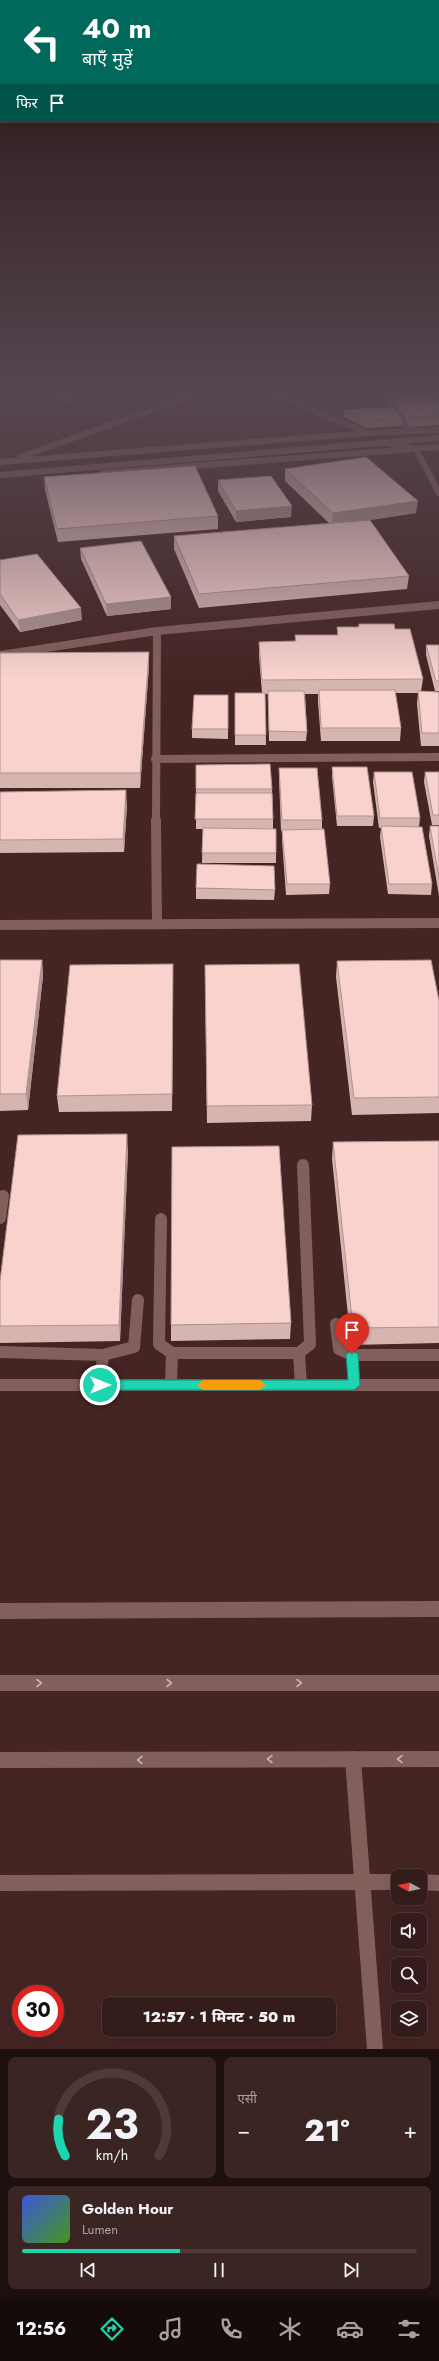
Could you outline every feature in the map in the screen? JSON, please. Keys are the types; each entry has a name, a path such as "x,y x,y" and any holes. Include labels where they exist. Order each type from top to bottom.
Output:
{"street":[{"path":"0,655 157,631 439,605"},
{"path":"157,631 155,759 157,924"},
{"path":"155,759 439,757"},
{"path":"0,925 439,923"},
{"path":"161,1220 159,1344 172,1353 299,1353 310,1344 303,1165"},
{"path":"0,1218 3,1196"},
{"path":"0,1352 103,1355 134,1347 138,1300"},
{"path":"336,1324 339,1349 352,1354 439,1355"},
{"path":"171,1385 172,1353"},
{"path":"299,1353 301,1385"},
{"path":"352,1354 354,1385"},
{"path":"100,1385 103,1355"},
{"path":"0,1385 439,1385"},
{"path":"0,1611 439,1609"},
{"path":"0,1683 439,1683"},
{"path":"353,1759 375,2049"},
{"path":"0,1760 439,1759"},
{"path":"0,1883 391,1882"},
{"path":"427,1882 439,1883"}],"building":[{"path":"46,487 204,487 218,516 57,529"},
{"path":"222,487 278,487 292,506 236,511"},
{"path":"304,487 401,487 418,501 333,513"},
{"path":"370,520 409,576 199,594 174,536"},
{"path":"141,541 171,597 106,604 80,548"},
{"path":"37,554 81,608 18,620 0,594 0,560"},
{"path":"359,624 394,624 395,629 410,629 423,679 262,680 259,642 296,641 295,635 338,635 337,627 359,627"},
{"path":"426,645 439,645 439,681 436,681"},
{"path":"149,652 140,773 0,773 0,653"},
{"path":"319,690 395,690 401,728 321,728"},
{"path":"268,691 304,691 307,732 269,731"},
{"path":"418,691 439,692 439,733 422,733"},
{"path":"235,693 265,693 266,735 235,735"},
{"path":"194,695 228,695 228,729 192,729"},
{"path":"270,764 272,789 196,789 196,765"},
{"path":"332,767 367,767 374,816 337,816"},
{"path":"279,768 317,768 322,820 282,820"},
{"path":"374,772 412,772 420,818 380,818"},
{"path":"425,772 439,772 439,815 433,815"},
{"path":"126,790 123,839 0,840 0,792"},
{"path":"196,793 272,793 273,819 195,819"},
{"path":"381,826 422,827 432,884 389,884"},
{"path":"430,826 439,826 439,878"},
{"path":"203,828 276,829 276,853 202,853"},
{"path":"324,829 330,884 287,884 282,830"},
{"path":"197,864 274,866 275,890 196,888"},
{"path":"0,960 42,960 26,1094 0,1094"},
{"path":"431,960 439,1001 439,1097 354,1098 337,961"},
{"path":"173,964 172,1094 57,1096 70,965"},
{"path":"299,964 312,1105 207,1106 205,965"},
{"path":"127,1134 119,1325 0,1326 0,1281 18,1135"},
{"path":"439,1141 439,1327 353,1328 333,1142"},
{"path":"279,1146 291,1323 171,1325 172,1147"}],"slow traffic":[{"path":"203,1385 260,1385"}],"route":[{"path":"100,1385 354,1385 352,1354"}]}
